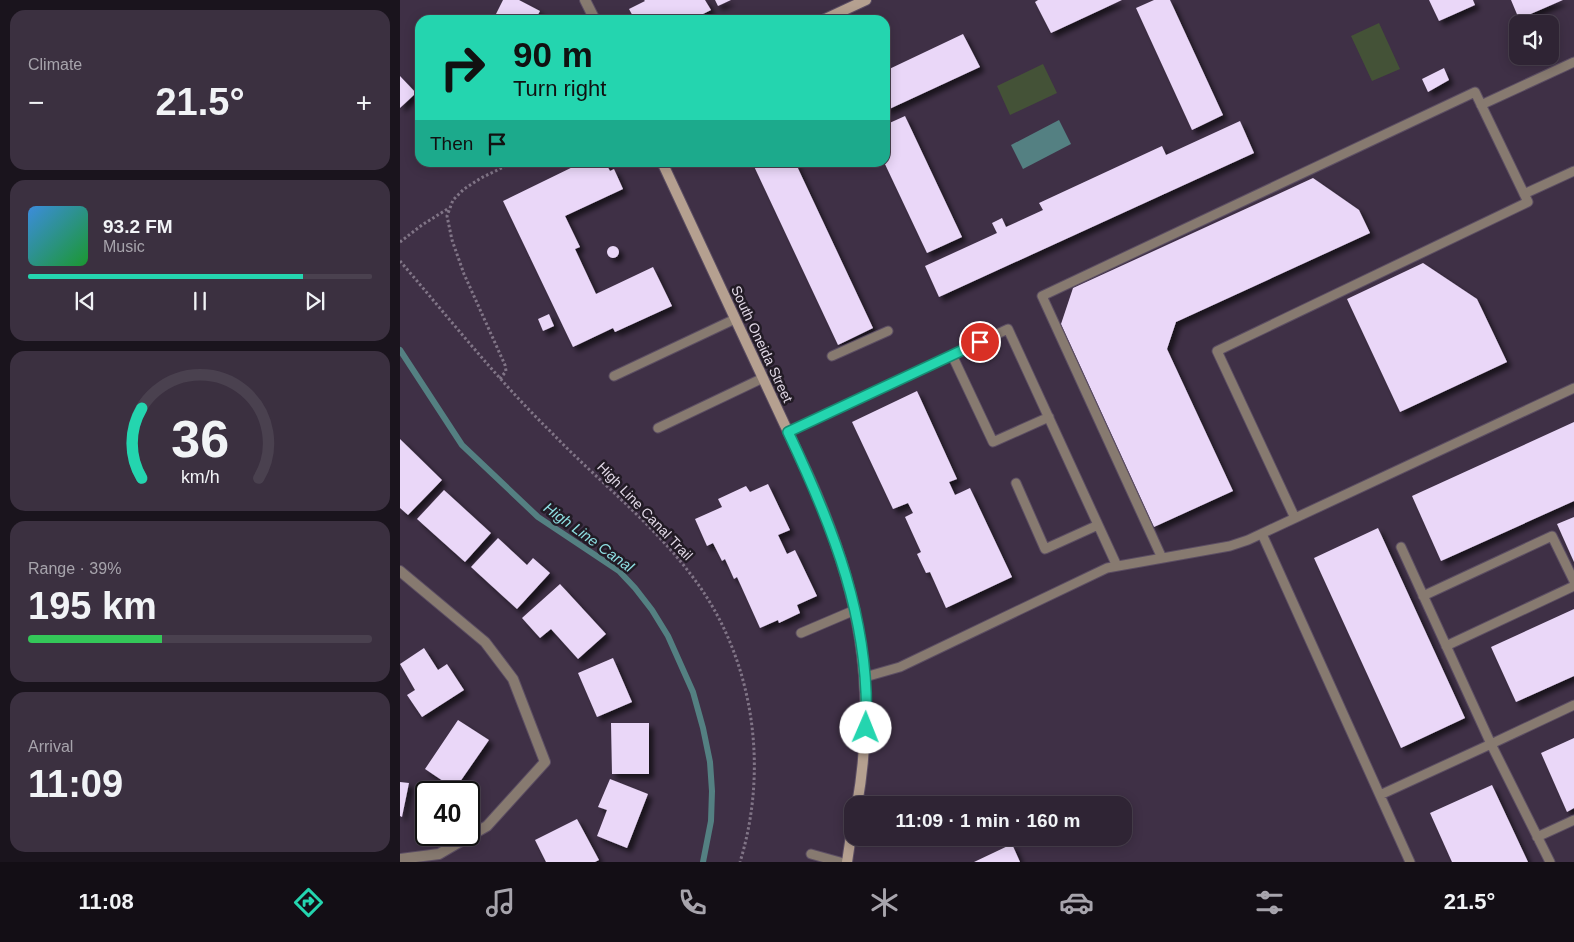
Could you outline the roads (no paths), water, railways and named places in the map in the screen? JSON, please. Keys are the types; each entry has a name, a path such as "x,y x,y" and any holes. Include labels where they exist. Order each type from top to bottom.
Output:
{"street":[{"path":"585,0 592,15"},
{"path":"834,15 866,0"},
{"name":"South Oneida Street","path":"664,167 829,522 843,562 855,610 865,677 865,741 858,796"},
{"path":"400,571 485,642 514,679 545,762 487,826 439,854 400,860"},
{"path":"847,862 849,846"}],"lane":[{"path":"1481,106 1574,62"},
{"path":"1162,558 1042,296 1475,92 1528,202 1217,351 1295,518"},
{"path":"1524,194 1574,171"},
{"path":"614,376 735,319"},
{"path":"788,432 1008,329 1117,566"},
{"path":"832,356 888,331"},
{"path":"952,355 993,442 1048,417"},
{"path":"658,428 763,378"},
{"path":"865,677 900,667 1107,568 1230,546 1248,540 1574,388"},
{"path":"1016,483 1045,549 1098,525"},
{"path":"1262,534 1410,862"},
{"path":"1423,596 1552,536 1574,581"},
{"path":"1401,547 1491,744 1550,862"},
{"path":"1446,646 1574,586"},
{"path":"801,633 855,610"},
{"path":"1380,795 1574,705"},
{"path":"1537,836 1574,820"},
{"path":"811,854 840,862"}],"waterway":[{"name":"High Line Canal","path":"400,350 462,445 538,517 619,571 652,610 668,636 693,692 710,762 712,791 711,821 703,862"}]}
